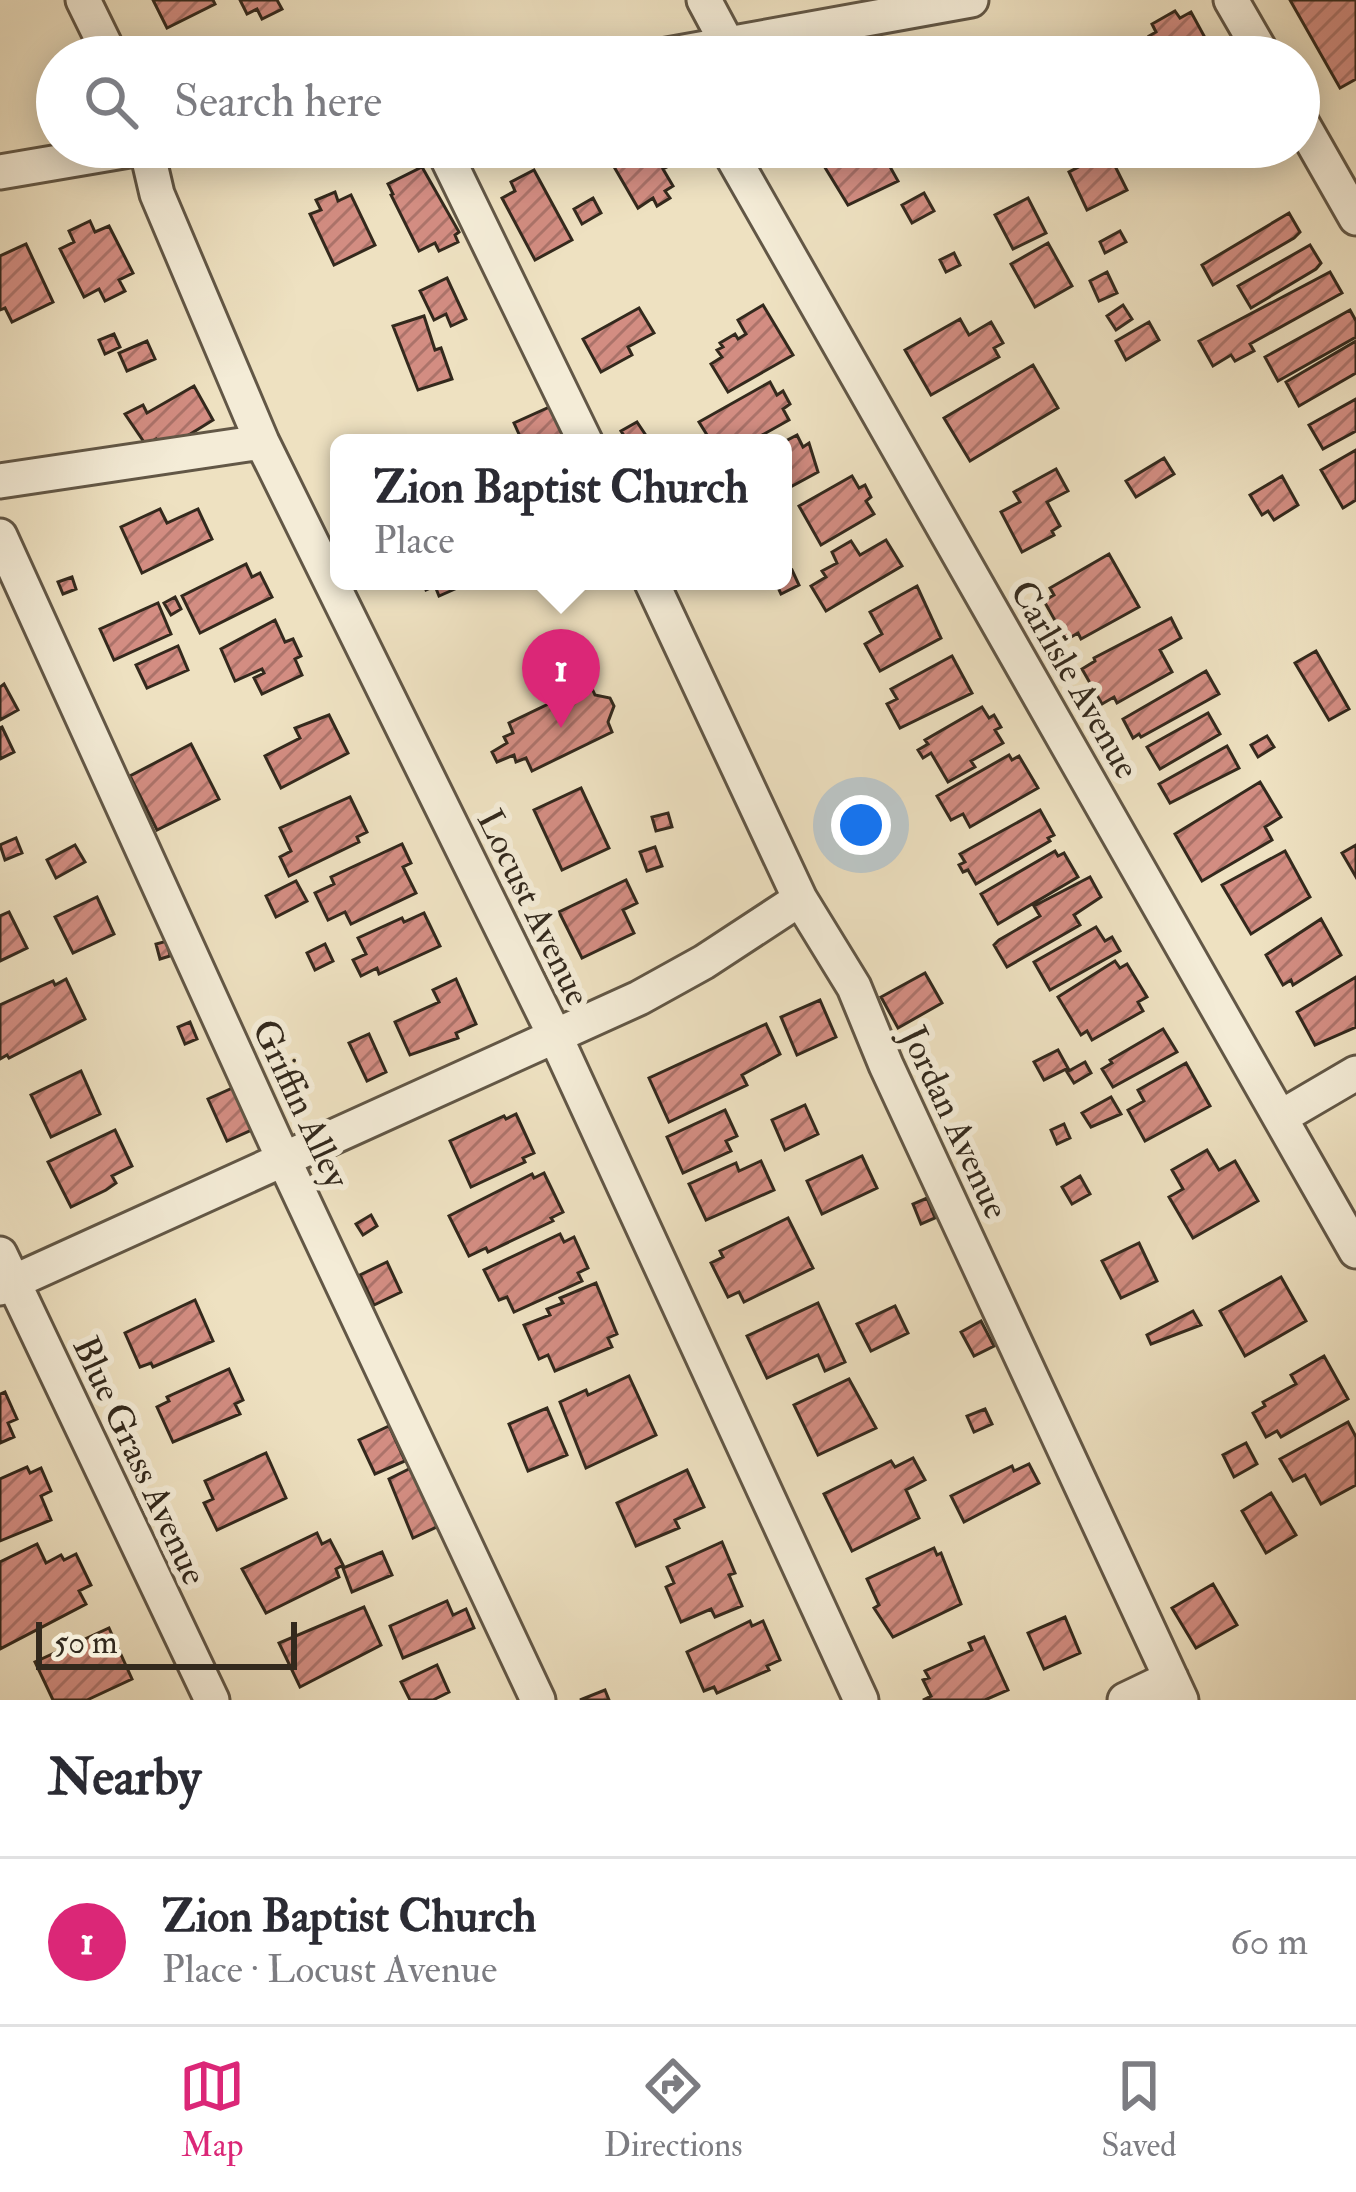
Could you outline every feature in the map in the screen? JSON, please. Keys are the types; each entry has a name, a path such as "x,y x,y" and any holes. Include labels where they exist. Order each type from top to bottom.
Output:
{"street":[{"path":"83,0 101,36"},
{"path":"704,0 723,36"},
{"path":"771,36 971,0"},
{"path":"1231,0 1252,36"},
{"path":"1320,155 1356,218"},
{"path":"0,172 36,166"},
{"name":"Locust Avenue","path":"151,168 173,238 262,442 330,580"},
{"path":"452,168 582,434"},
{"name":"Carlisle Avenue","path":"739,168 1356,1251"},
{"path":"0,481 262,442"},
{"name":"Griffin Alley","path":"0,536 283,1158 538,1700"},
{"name":"Locust Avenue","path":"335,590 556,1038 861,1700"},
{"name":"Jordan Avenue","path":"655,590 800,899 854,987 1176,1689"},
{"path":"4,1275 556,1038 688,971 800,899"},
{"path":"1281,1117 1356,1073"},
{"name":"Blue Grass Avenue","path":"4,1275 212,1700"},
{"path":"1125,1700 1176,1689"}],"building":[{"path":"153,0 213,0 215,4 167,28"},
{"path":"240,0 277,0 282,9 262,19 257,9 247,14"},
{"path":"1290,0 1356,0 1356,79 1340,88 1320,53 1320,36 1310,36"},
{"path":"1175,11 1180,18 1191,12 1204,36 1149,36 1156,32 1152,24"},
{"path":"423,168 459,232 455,235 458,242 439,251 435,243 419,251 388,184"},
{"path":"615,168 665,168 673,186 665,191 670,198 657,206 653,198 638,208"},
{"path":"825,168 891,168 898,181 848,205"},
{"path":"1116,168 1127,190 1087,210 1069,172"},
{"path":"534,170 572,240 535,260 502,198 515,191 511,182"},
{"path":"335,192 338,201 351,195 375,245 334,265 310,214 321,210 316,200"},
{"path":"924,193 934,211 912,223 902,205"},
{"path":"593,198 601,213 582,224 574,209"},
{"path":"1028,198 1046,233 1013,249 995,215"},
{"path":"1289,213 1300,232 1294,238 1213,285 1202,265"},
{"path":"90,221 95,232 109,226 133,273 119,280 125,291 105,301 99,289 84,297 60,249 74,242 69,231"},
{"path":"1120,231 1126,242 1105,253 1100,242"},
{"path":"1048,243 1072,286 1035,307 1011,264"},
{"path":"26,244 53,302 12,322 5,308 0,310 0,256"},
{"path":"1310,245 1321,263 1316,269 1251,308 1238,286"},
{"path":"954,253 960,265 946,272 940,260"},
{"path":"1107,272 1117,293 1099,301 1090,281"},
{"path":"1330,272 1342,293 1250,344 1254,351 1235,361 1231,355 1213,366 1199,341"},
{"path":"447,278 466,319 451,326 446,314 434,320 420,291"},
{"path":"763,305 793,355 728,392 711,364 722,357 717,350 723,347 720,343 746,334 738,320"},
{"path":"1123,305 1132,319 1116,330 1107,316"},
{"path":"639,308 654,333 628,347 632,355 601,372 583,339"},
{"path":"1350,310 1356,337 1278,381 1265,357"},
{"path":"424,316 435,350 441,348 452,379 418,390 393,326"},
{"path":"960,319 969,335 991,322 1003,343 994,348 999,357 931,395 905,350"},
{"path":"1149,322 1159,340 1126,360 1116,341"},
{"path":"114,334 120,347 105,354 99,340"},
{"path":"147,341 155,359 127,371 119,353"},
{"path":"1356,341 1356,373 1299,406 1286,382"},
{"path":"1033,365 1058,408 970,461 944,418"},
{"path":"770,382 790,404 783,409 789,420 764,434 706,434 699,422"},
{"path":"194,386 213,420 174,444 161,447 156,439 146,445 125,414 143,405 147,413"},
{"path":"1356,399 1356,431 1323,449 1309,425"},
{"path":"554,405 568,434 519,434 514,423"},
{"path":"637,422 645,434 623,434"},
{"path":"797,435 803,447 809,443 818,472 792,486 792,438"},
{"path":"1356,450 1356,500 1343,508 1321,470"},
{"path":"1164,458 1174,474 1136,497 1126,481"},
{"path":"1056,469 1068,491 1047,502 1060,526 1052,531 1054,535 1022,552 1001,512 1020,502 1014,492"},
{"path":"852,476 859,488 865,485 871,497 866,501 874,514 821,545 799,506"},
{"path":"1282,476 1298,505 1274,520 1268,511 1262,515 1250,495"},
{"path":"160,509 167,523 198,509 212,539 142,573 121,527"},
{"path":"886,540 902,566 826,611 811,586 826,577 822,571 837,563 832,552 851,541 860,555"},
{"path":"1109,554 1139,607 1081,639 1078,633 1066,640 1044,601 1054,595 1050,588"},
{"path":"246,564 252,577 260,573 272,597 200,633 182,596"},
{"path":"72,577 76,589 63,594 58,582"},
{"path":"917,586 941,638 880,671 865,644 882,634 870,612"},
{"path":"175,597 181,609 171,615 164,603"},
{"path":"158,603 171,634 114,660 100,629"},
{"path":"1171,618 1181,638 1160,650 1172,672 1117,703 1114,697 1102,704 1082,669"},
{"path":"275,620 285,642 293,639 301,656 295,659 302,675 262,694 254,678 264,673 262,669 235,681 221,649"},
{"path":"178,646 188,670 147,688 136,665"},
{"path":"1316,651 1349,709 1329,720 1295,663"},
{"path":"952,656 972,693 900,728 887,704 897,699 891,689"},
{"path":"1206,671 1219,694 1133,738 1123,719"},
{"path":"4,684 18,710 0,720 0,687"},
{"path":"590,684 595,695 610,698 614,706 608,722 612,732 532,771 526,758 516,762 514,755 497,762 492,752 513,733 509,723"},
{"path":"982,707 1001,727 995,730 1003,743 971,761 975,767 948,782 931,753 923,758 918,750 928,744 925,740"},
{"path":"1208,713 1220,734 1160,769 1147,747"},
{"path":"329,715 348,753 281,788 265,756 300,738 295,728"},
{"path":"0,728 14,752 0,759"},
{"path":"1267,736 1274,747 1258,757 1251,745"},
{"path":"191,744 219,799 157,830 130,776"},
{"path":"1227,746 1239,768 1170,803 1159,784"},
{"path":"1009,755 1012,760 1019,756 1038,788 970,827 963,814 951,820 937,796"},
{"path":"1260,782 1281,817 1265,827 1272,840 1202,881 1175,834"},
{"path":"581,788 609,848 562,870 534,810"},
{"path":"350,797 367,832 357,837 359,842 289,876 280,857 291,851 280,828"},
{"path":"1040,810 1054,835 1050,841 976,884 968,870 963,872 959,865 965,862 960,854"},
{"path":"668,813 672,827 656,831 652,817"},
{"path":"16,838 22,853 5,860 0,845"},
{"path":"402,844 411,863 403,867 416,893 351,924 345,912 328,920 315,893 334,884 331,877"},
{"path":"75,845 85,862 56,878 47,860"},
{"path":"1356,845 1356,877 1342,853"},
{"path":"655,847 662,866 647,871 640,852"},
{"path":"1055,851 1058,856 1064,853 1078,877 998,924 981,894"},
{"path":"1285,851 1310,897 1251,934 1222,885"},
{"path":"1090,877 1101,897 1074,915 1080,925 1007,967 994,945 1040,916 1034,906"},
{"path":"626,880 637,903 623,910 634,933 582,958 559,912"},
{"path":"296,881 307,901 276,917 266,896"},
{"path":"97,897 114,934 73,953 55,917"},
{"path":"9,912 27,948 0,961 0,916"},
{"path":"424,913 440,946 379,974 377,968 361,976 353,960 366,954 358,938"},
{"path":"1321,919 1341,955 1293,985 1291,980 1283,985 1266,955"},
{"path":"1096,927 1105,941 1112,937 1120,951 1050,990 1034,962"},
{"path":"167,941 170,956 160,959 156,944"},
{"path":"325,944 333,961 315,970 307,953"},
{"path":"1115,961 1120,968 1127,964 1147,997 1138,1002 1143,1011 1092,1040 1087,1031 1081,1035 1058,997"},
{"path":"925,973 942,1003 898,1028 881,997"},
{"path":"1356,977 1356,1027 1315,1045 1297,1012"},
{"path":"66,979 85,1019 0,1059 0,1005"},
{"path":"456,979 476,1024 456,1033 458,1038 410,1055 395,1022 439,1002 433,990"},
{"path":"820,1000 836,1037 797,1055 781,1017"},
{"path":"190,1022 197,1039 185,1044 178,1027"},
{"path":"766,1024 780,1054 742,1075 747,1085 669,1122 649,1078"},
{"path":"1163,1029 1177,1052 1113,1087 1102,1069"},
{"path":"369,1034 386,1072 367,1081 349,1043"},
{"path":"1058,1050 1068,1068 1044,1080 1034,1062"},
{"path":"1085,1062 1091,1073 1074,1083 1067,1072"},
{"path":"1186,1063 1210,1106 1145,1141 1128,1110 1144,1101 1138,1090"},
{"path":"81,1071 100,1114 51,1137 31,1095"},
{"path":"237,1086 256,1128 227,1141 208,1099"},
{"path":"1111,1097 1121,1114 1091,1127 1082,1113"},
{"path":"805,1105 818,1134 785,1150 772,1120"},
{"path":"725,1110 737,1136 726,1141 731,1151 683,1173 667,1137"},
{"path":"516,1114 534,1153 523,1158 525,1162 471,1187 450,1141"},
{"path":"1064,1124 1070,1138 1057,1144 1051,1130"},
{"path":"115,1130 132,1166 112,1176 116,1183 106,1190 71,1207 48,1162"},
{"path":"1207,1150 1219,1170 1235,1161 1258,1201 1193,1238 1169,1197 1183,1189 1172,1170"},
{"path":"862,1156 877,1188 822,1214 807,1181"},
{"path":"761,1161 774,1190 706,1220 689,1184 736,1163 739,1171"},
{"path":"544,1173 563,1212 488,1252 486,1248 469,1256 449,1216 532,1174 534,1178"},
{"path":"1080,1176 1090,1194 1072,1204 1062,1187"},
{"path":"927,1198 935,1218 921,1224 913,1204"},
{"path":"371,1215 377,1226 363,1235 356,1224"},
{"path":"788,1218 813,1268 744,1302 739,1292 728,1297 711,1263 723,1257 720,1251"},
{"path":"560,1234 564,1242 574,1237 588,1268 578,1273 582,1281 514,1312 507,1297 499,1300 484,1270"},
{"path":"1139,1243 1157,1281 1121,1298 1102,1261"},
{"path":"387,1262 401,1292 374,1305 360,1275"},
{"path":"1281,1277 1306,1321 1245,1356 1220,1311"},
{"path":"596,1283 617,1334 608,1338 612,1347 555,1371 548,1355 539,1359 524,1325 550,1315 547,1309 563,1303 560,1298"},
{"path":"195,1300 213,1341 153,1367 151,1363 140,1367 125,1333"},
{"path":"818,1303 845,1362 825,1371 818,1355 767,1378 747,1336"},
{"path":"895,1306 908,1333 871,1351 857,1324"},
{"path":"1193,1311 1201,1325 1151,1344 1147,1335"},
{"path":"981,1321 994,1346 974,1356 961,1332"},
{"path":"1324,1356 1348,1399 1281,1437 1277,1431 1266,1437 1253,1413 1296,1384 1291,1375"},
{"path":"229,1369 243,1400 235,1404 240,1414 173,1442 157,1407 169,1401 167,1397"},
{"path":"629,1376 656,1435 586,1468 560,1402"},
{"path":"849,1379 876,1428 818,1455 794,1405"},
{"path":"5,1392 17,1419 8,1423 14,1437 0,1443 0,1394"},
{"path":"547,1408 567,1455 528,1471 509,1424"},
{"path":"985,1409 992,1424 974,1432 967,1416"},
{"path":"1348,1422 1356,1437 1356,1485 1321,1504 1305,1475 1293,1481 1280,1459"},
{"path":"389,1426 405,1461 375,1474 359,1440"},
{"path":"1246,1443 1257,1464 1234,1477 1223,1455"},
{"path":"266,1453 286,1498 217,1530 204,1503 213,1499 205,1481"},
{"path":"913,1458 925,1480 906,1490 919,1518 852,1551 824,1494 891,1461 895,1467"},
{"path":"1029,1464 1039,1483 964,1522 951,1496 1012,1466 1014,1471"},
{"path":"27,1467 30,1473 41,1468 51,1491 41,1496 51,1520 0,1541 0,1479"},
{"path":"413,1467 441,1525 413,1538 389,1479"},
{"path":"687,1470 704,1507 675,1520 679,1528 636,1546 617,1503"},
{"path":"1271,1493 1296,1535 1266,1553 1242,1511"},
{"path":"317,1533 322,1544 330,1540 343,1565 336,1569 339,1577 266,1613 242,1569"},
{"path":"722,1542 742,1606 715,1617 711,1609 681,1622 666,1587 674,1583 667,1567"},
{"path":"37,1544 46,1563 76,1554 91,1585 79,1591 86,1604 0,1649 0,1562"},
{"path":"934,1548 937,1555 941,1553 961,1604 893,1637 874,1608 879,1605 867,1579"},
{"path":"382,1552 392,1575 352,1592 343,1568"},
{"path":"1213,1584 1237,1625 1196,1648 1172,1608"},
{"path":"447,1601 453,1615 466,1609 474,1628 403,1658 390,1626"},
{"path":"364,1607 381,1645 300,1687 279,1643"},
{"path":"1065,1617 1080,1653 1044,1669 1028,1633"},
{"path":"750,1621 752,1626 763,1621 780,1660 767,1666 769,1670 717,1693 714,1687 704,1691 687,1652"},
{"path":"109,1628 132,1679 87,1700 53,1700 35,1662"},
{"path":"984,1637 1008,1690 985,1700 923,1700 931,1696 923,1680 929,1678 925,1671 972,1650 969,1643"},
{"path":"437,1665 449,1692 433,1700 410,1700 401,1682"},
{"path":"605,1690 609,1700 580,1700"}],"place":[{"name":"Zion Baptist Church","path":"561,728"}]}
